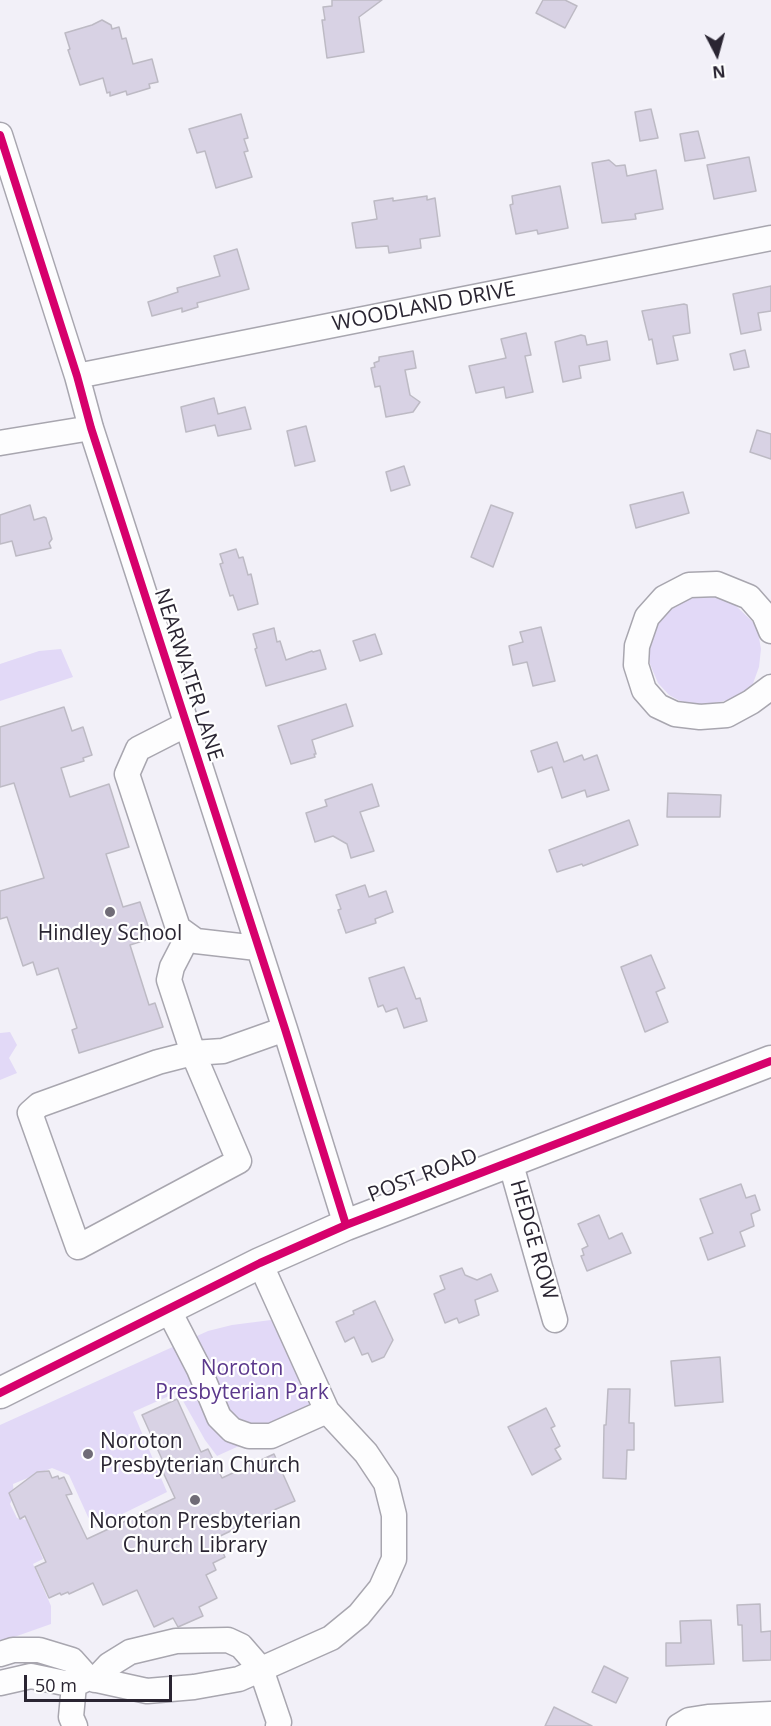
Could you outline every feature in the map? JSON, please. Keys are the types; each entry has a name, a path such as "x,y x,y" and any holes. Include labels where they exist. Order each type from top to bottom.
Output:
{"main road":[{"name":"POST ROAD","path":"0,1393 260,1263 346,1225 771,1061"}],"street":[{"name":"NEARWATER LANE","path":"0,135 185,725 285,1029 346,1225"},
{"name":"WOODLAND DRIVE","path":"76,376 771,238"},
{"path":"0,443 91,428"},
{"path":"771,630 764,614 750,597 717,584 688,585 664,598 647,617 637,646 636,665 644,690 658,706 675,714 700,717 727,715 751,702 771,687"},
{"path":"185,725 138,749 127,774 178,928 196,941 257,948"},
{"path":"188,936 172,967 169,980 193,1053 239,1161 78,1247 30,1113 39,1105 158,1062 193,1053 223,1051 285,1029"},
{"name":"HEDGE ROW","path":"510,1161 555,1320"},
{"path":"0,1683 31,1676 85,1681 147,1691 194,1688 239,1679 331,1638 359,1615 381,1588 394,1559 394,1515 386,1484 366,1453 327,1410 260,1263"},
{"path":"168,1309 199,1369 219,1418 232,1430 249,1436 271,1436 327,1410"},
{"path":"75,1726 70,1717 85,1681 130,1652 176,1641 228,1640 241,1646 261,1669 279,1722 278,1726"},
{"path":"0,1654 13,1650 39,1650 72,1660 85,1681"},
{"path":"679,1726 689,1720 708,1717 771,1714"}],"green space":[{"path":"689,595 714,596 734,604 757,626 761,649 759,667 751,689 732,699 707,705 682,702 669,695 658,683 650,664 649,648 656,626 671,607"},
{"path":"61,649 73,677 0,701 0,664 39,651"},
{"path":"10,1032 17,1045 9,1058 17,1073 0,1080 0,1033"},
{"name":"Noroton Presbyterian Park","path":"271,1320 298,1353 325,1407 217,1456 205,1440 178,1392 133,1412 167,1492 96,1527 88,1517 69,1475 52,1468 13,1484 14,1496 10,1504 17,1518 27,1520 43,1559 33,1564 51,1606 51,1624 0,1642 0,1425 208,1331"}],"building":[{"path":"332,0 382,0 359,17 364,52 327,58 322,20 325,20 323,7 332,6"},
{"path":"543,0 565,0 577,6 565,28 536,13"},
{"path":"102,20 111,25 112,29 119,27 122,39 126,38 133,64 152,59 158,82 149,84 150,88 127,95 126,91 110,96 103,78 80,85 68,50 70,49 65,33"},
{"path":"651,109 658,138 640,141 635,112"},
{"path":"241,114 248,138 244,139 248,151 244,152 252,177 216,188 205,151 197,153 189,129"},
{"path":"698,131 705,158 685,161 680,134"},
{"path":"749,157 756,191 714,199 707,165"},
{"path":"609,160 616,166 625,165 627,176 656,170 663,209 635,214 636,219 602,223 592,163"},
{"path":"560,186 568,228 538,234 537,230 516,234 510,205 513,204 512,196"},
{"path":"427,196 427,200 435,198 440,236 420,239 421,248 389,253 388,246 356,248 352,223 377,219 374,201"},
{"path":"237,249 249,289 197,303 198,307 182,312 182,308 152,316 148,302 178,292 177,288 220,276 214,256"},
{"path":"771,286 771,311 758,313 761,330 741,334 733,294"},
{"path":"687,305 690,333 673,336 678,360 657,364 652,339 649,340 642,311"},
{"path":"526,333 531,355 525,356 533,392 506,398 504,387 476,393 469,366 506,358 501,339"},
{"path":"585,336 587,345 607,341 610,360 579,366 581,378 563,382 555,342"},
{"path":"745,350 749,367 734,370 730,354"},
{"path":"413,351 416,368 405,370 410,395 420,402 413,412 386,417 380,386 375,387 371,368 375,367 374,363 379,361 379,357"},
{"path":"214,398 218,414 245,407 251,429 218,436 215,425 186,432 181,407"},
{"path":"306,426 315,461 295,466 287,431"},
{"path":"757,430 771,434 771,459 750,452"},
{"path":"404,466 410,485 391,491 386,472"},
{"path":"683,492 689,513 636,528 630,505"},
{"path":"30,505 34,520 46,518 52,539 49,543 51,548 16,556 12,541 0,544 0,515"},
{"path":"491,505 513,513 493,567 471,557"},
{"path":"236,549 239,558 243,557 248,575 251,574 258,604 238,610 233,595 230,596 220,564 223,563 220,554"},
{"path":"541,627 555,681 533,686 527,662 513,665 509,646 523,642 520,632"},
{"path":"274,628 277,642 280,641 286,660 320,650 326,669 266,686 253,634"},
{"path":"375,634 382,654 360,661 353,641"},
{"path":"346,704 353,726 312,740 315,757 291,764 278,726"},
{"path":"64,707 72,731 83,727 92,755 83,758 84,761 61,768 70,797 109,784 129,847 106,854 123,907 140,902 152,938 130,945 149,1005 155,1003 163,1027 79,1053 72,1030 77,1028 58,968 37,975 33,962 23,966 7,917 0,919 0,891 44,878 14,783 0,787 0,727"},
{"path":"557,742 564,762 582,755 584,760 597,755 609,790 587,797 585,790 562,798 552,767 538,772 531,751"},
{"path":"372,784 379,806 360,812 374,851 351,858 347,844 333,836 315,842 306,813 327,806 325,800"},
{"path":"668,793 721,795 720,817 667,817"},
{"path":"629,820 638,845 583,866 582,864 557,872 549,850"},
{"path":"365,885 369,897 386,891 393,912 375,919 376,923 346,933 338,910 341,909 336,895"},
{"path":"651,955 665,988 656,992 668,1022 645,1032 621,967"},
{"path":"404,967 416,999 420,998 427,1021 404,1028 397,1008 386,1012 383,1005 378,1007 369,978"},
{"path":"741,1184 746,1198 755,1195 760,1210 751,1214 754,1226 740,1232 745,1246 708,1260 700,1238 713,1233 700,1199"},
{"path":"599,1215 609,1239 622,1233 631,1253 587,1271 581,1256 584,1255 582,1249 588,1246 578,1224"},
{"path":"462,1268 465,1275 477,1280 491,1274 498,1291 475,1300 479,1315 459,1323 457,1318 445,1323 434,1294 445,1289 440,1276"},
{"path":"375,1301 393,1340 384,1357 372,1362 368,1353 362,1355 354,1337 345,1342 336,1322"},
{"path":"720,1357 723,1402 675,1406 671,1361"},
{"path":"608,1389 630,1389 629,1423 634,1423 634,1450 627,1450 626,1479 603,1478 604,1425 606,1425"},
{"path":"177,1399 201,1452 208,1449 222,1478 274,1454 295,1501 274,1510 278,1519 262,1526 258,1518 216,1538 225,1557 213,1563 216,1570 206,1575 217,1598 199,1607 203,1616 178,1627 173,1618 154,1627 137,1590 103,1605 93,1583 69,1594 68,1592 61,1595 60,1593 49,1598 35,1567 46,1562 25,1516 20,1519 9,1493 37,1472 49,1471 52,1478 64,1477 72,1494 66,1495 87,1539 175,1498 162,1470 166,1468 142,1415"},
{"path":"546,1408 555,1426 551,1428 560,1446 555,1449 561,1459 532,1475 508,1427"},
{"path":"760,1604 761,1632 771,1631 771,1660 743,1661 742,1625 738,1625 737,1605"},
{"path":"711,1620 714,1664 666,1666 666,1643 681,1643 680,1621"},
{"path":"604,1666 628,1678 616,1703 592,1692"},
{"path":"554,1707 592,1726 545,1726"}],"cycle path":[{"path":"0,135 77,376 91,428 346,1225"},
{"path":"0,1393 260,1263 346,1225 771,1061"}],"place":[{"name":"Hindley School","path":"110,912"},
{"name":"Noroton Presbyterian Church","path":"88,1454"},
{"name":"Noroton Presbyterian Church Library","path":"195,1500"}]}
